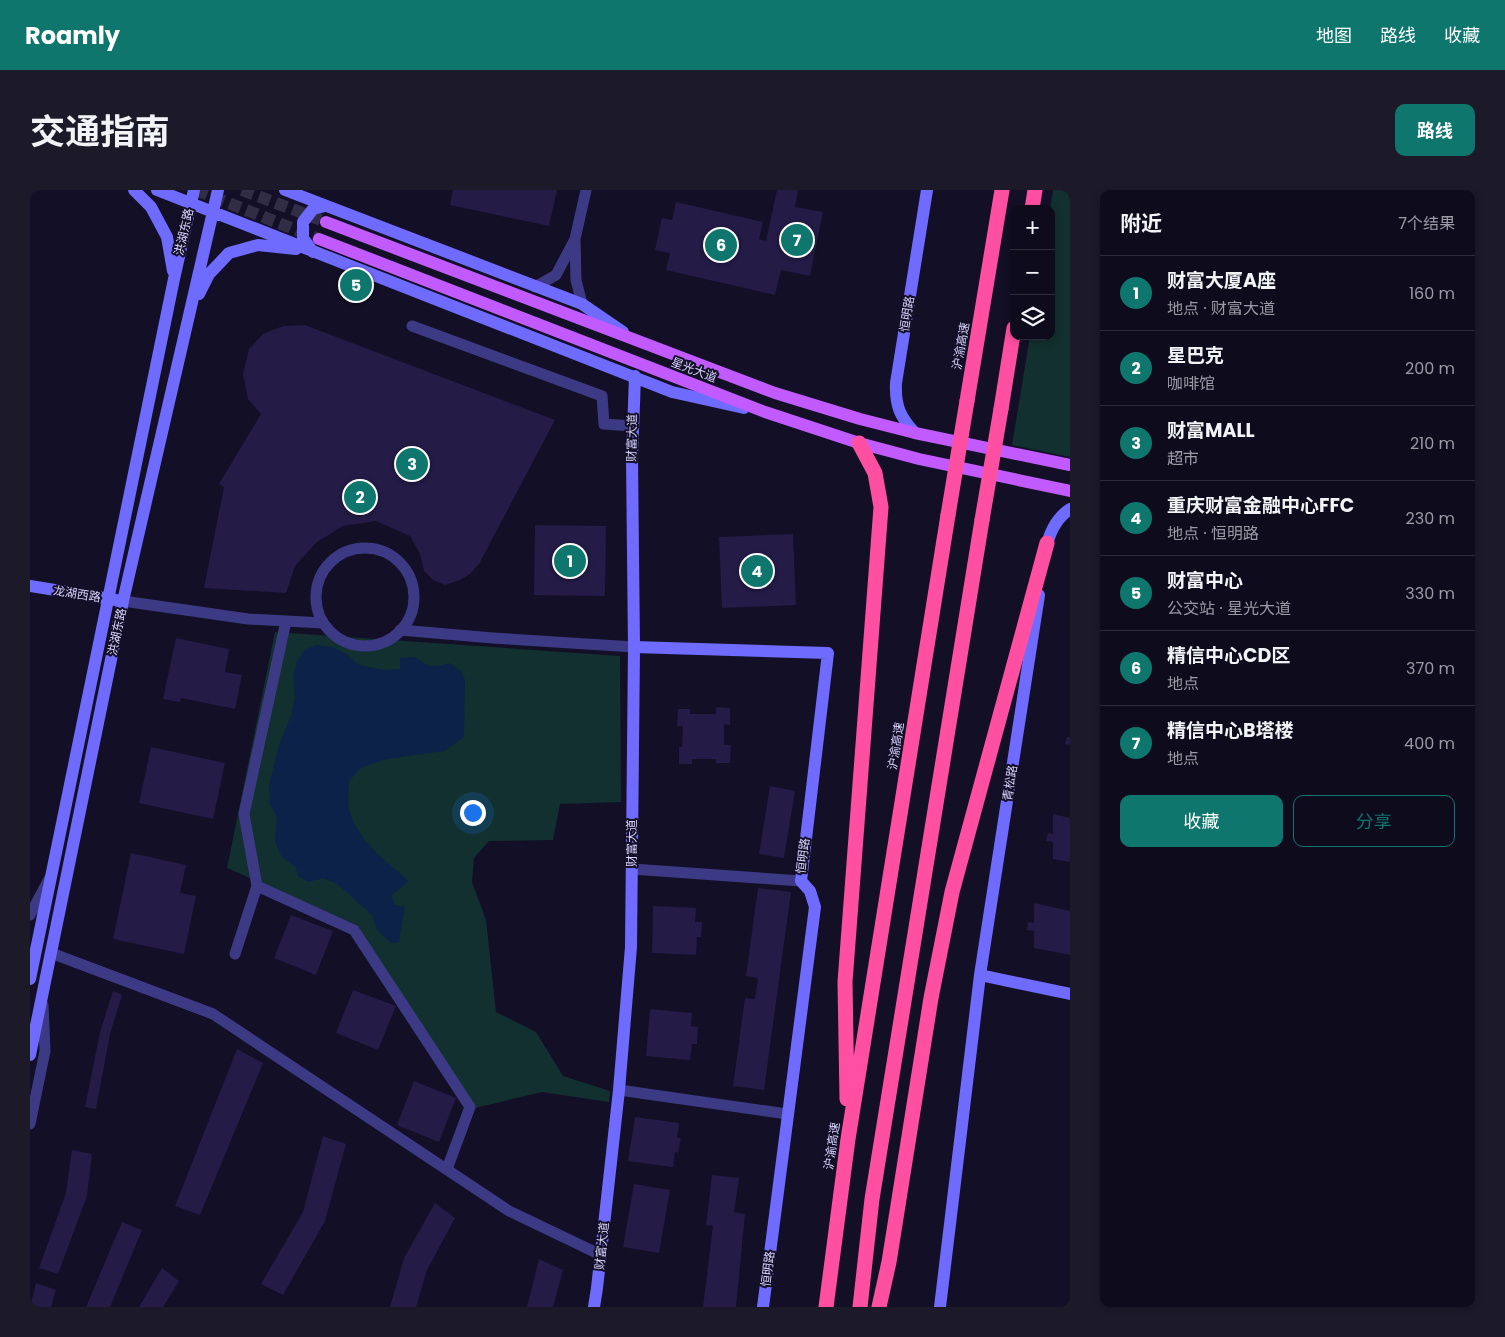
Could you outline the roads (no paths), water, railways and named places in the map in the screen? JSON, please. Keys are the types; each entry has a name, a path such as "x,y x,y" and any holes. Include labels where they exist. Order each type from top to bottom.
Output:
{"highway":[{"name":"沪渝高速","path":"826,1307 848,1139 1002,190"},
{"path":"1033,205 1035,190"},
{"path":"860,1307 872,1199 1012,340"},
{"path":"848,1139 845,982 881,507 875,473 859,443"},
{"path":"879,1307 889,1262 930,998 952,892 1047,543"}],"main road":[{"name":"星光大道","path":"326,222 775,393 860,419 915,433 1070,465"},
{"name":"星光大道","path":"319,239 766,412 859,443 918,459 1070,491"}],"street":[{"path":"134,190 151,207 167,237 174,279"},
{"path":"157,190 672,392 766,412"},
{"name":"洪湖东路","path":"30,979 194,190"},
{"name":"洪湖东路","path":"30,1055 123,601 218,190"},
{"path":"582,304 576,280 575,239 586,190"},
{"name":"恒明路","path":"915,433 903,420 895,395 927,190"},
{"path":"288,191 582,304 632,339"},
{"path":"313,252 303,238 303,222 313,209 325,206"},
{"path":"536,287 556,275 575,239"},
{"path":"190,314 209,274 228,253 258,245 313,252"},
{"path":"412,326 602,396 604,424 632,426"},
{"name":"财富大道","path":"594,1307 619,1090 631,946 634,647 632,426 635,376"},
{"name":"青松路","path":"940,1307 980,975 1047,543 1055,524 1070,509"},
{"path":"358,548 374,548 388,554 401,564 410,577 414,592 412,608 406,624 395,636 380,644 364,646 348,644 334,635 323,623 317,608 316,591 320,576 330,563 342,553 358,548"},
{"name":"龙湖西路","path":"30,586 123,601"},
{"path":"123,601 248,619 323,623"},
{"path":"235,954 257,886 244,814 286,621"},
{"path":"400,630 634,647"},
{"name":"恒明路","path":"634,647 828,653 800,881 810,891 815,907 763,1307"},
{"path":"632,869 800,881"},
{"path":"30,915 52,872"},
{"path":"257,886 354,930 470,1107 447,1169"},
{"path":"51,953 213,1014 510,1211 601,1255"},
{"path":"980,975 1070,994"},
{"path":"30,1124 45,1051 42,994"},
{"path":"619,1090 787,1114"}],"water":[{"path":"317,645 332,647 347,654 359,665 383,670 400,669 400,658 415,657 431,666 449,663 461,671 465,680 464,737 444,751 387,759 362,767 349,781 348,801 355,825 370,846 409,881 392,895 394,905 405,907 399,942 391,943 377,930 372,915 337,884 323,878 308,882 298,876 296,868 282,857 275,842 277,818 270,804 269,785 279,745 291,716 295,697 293,677 297,661 305,649"}],"tunnel":[{"path":"196,190 319,239"},
{"path":"242,190 326,222"}],"place":[{"name":"精信中心B塔楼","path":"797,240"},
{"name":"精信中心CD区","path":"721,245"},
{"name":"财富中心","path":"356,285"},
{"name":"财富MALL","path":"412,464"},
{"name":"星巴克","path":"360,497"},
{"name":"财富大厦A座","path":"570,561"},
{"name":"重庆财富金融中心FFC","path":"757,571"}]}
